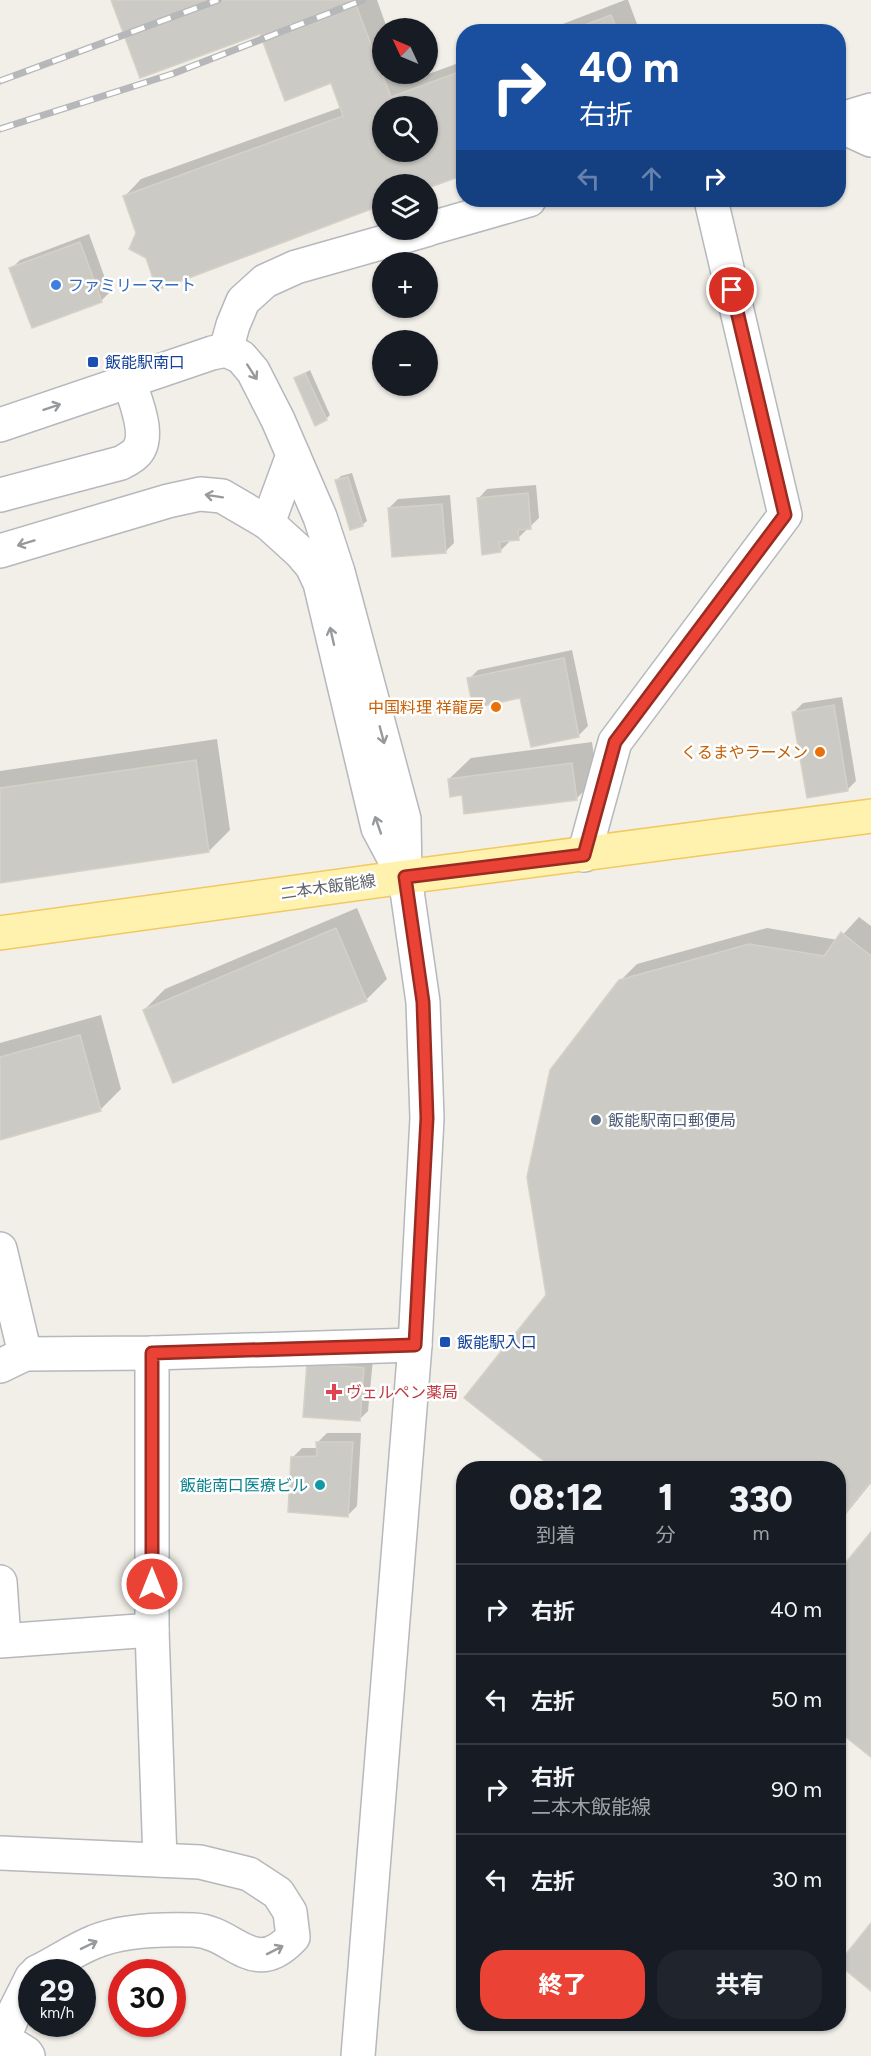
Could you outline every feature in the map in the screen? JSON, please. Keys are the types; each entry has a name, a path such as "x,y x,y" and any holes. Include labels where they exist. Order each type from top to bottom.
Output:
{"main road":[{"name":"二本木飯能線","path":"0,933 871,816"}],"street":[{"path":"846,118 871,110"},
{"path":"846,129 871,140"},
{"path":"438,226 504,207"},
{"path":"584,855 615,742 785,515 713,207"},
{"path":"226,350 243,301 264,281 296,267 389,240"},
{"path":"0,425 212,353 226,350 241,357 253,371 320,517 338,572 404,819 405,877 423,1002 427,1118 415,1345 359,2047"},
{"path":"0,495 121,463 136,454 142,438 142,417 129,381"},
{"path":"268,523 293,455"},
{"path":"0,550 168,501 200,494 222,496 268,523 301,553 312,566 320,583 378,828 405,877"},
{"path":"0,1249 13,1360 152,1353 415,1345"},
{"path":"152,1353 152,1630 160,1860"},
{"path":"0,1582 2,1641 152,1630"},
{"path":"0,1853 200,1862 249,1874 278,1893 290,1912 292,1936 281,1949 266,1955 249,1953 217,1936 196,1930 133,1932 95,1941 61,1959"}],"building":[{"path":"111,0 354,0 372,47 372,84 386,84 391,96 372,96 372,162 438,162 438,96 394,96 426,84 438,84 438,80 456,73 456,178 438,184 438,174 372,174 372,209 157,290 146,258 129,249 136,233 123,196 343,116 331,83 285,101 260,34 140,78"},
{"path":"611,15 615,24 587,24"},
{"name":"ファミリーマート","path":"80,242 102,302 32,328 9,268"},
{"path":"305,373 327,420 315,426 294,378"},
{"path":"348,477 363,526 350,530 335,480"},
{"path":"528,493 531,529 518,530 519,540 499,542 501,552 482,555 477,498"},
{"path":"442,504 446,553 392,557 388,508"},
{"path":"564,658 579,737 531,747 520,698 473,708 467,678"},
{"name":"くるまやラーメン","path":"834,705 848,791 807,798 792,712"},
{"path":"196,760 209,852 0,883 0,788"},
{"path":"572,763 577,800 464,814 462,795 450,797 448,779"},
{"path":"336,928 367,1001 173,1083 143,1010"},
{"path":"841,932 871,956 871,1481 846,1512 846,1461 544,1461 464,1398 546,1295 527,1177 550,1070 619,980 749,944 824,956"},
{"path":"80,1035 101,1111 0,1140 0,1057"},
{"name":"ヴェルペン薬局","path":"307,1363 364,1368 360,1421 303,1417"},
{"name":"飯能南口医療ビル","path":"316,1442 353,1442 348,1517 288,1512 291,1457 317,1456"},
{"path":"871,1532 871,1757 846,1737 846,1562"},
{"path":"871,1923 871,1991 846,1971 846,1954"}],"railway":[{"path":"0,81 218,0"},
{"path":"0,129 172,74 363,0"}],"place":[{"name":"ファミリーマート","path":"56,285"},
{"name":"飯能駅南口","path":"93,362"},
{"name":"中国料理 祥龍房","path":"496,707"},
{"name":"くるまやラーメン","path":"820,752"},
{"name":"飯能駅南口郵便局","path":"596,1120"},
{"name":"飯能駅入口","path":"445,1342"},
{"name":"ヴェルペン薬局","path":"334,1392"},
{"name":"飯能南口医療ビル","path":"320,1485"}],"route":[{"path":"152,1584 152,1353 415,1345 427,1118 423,1002 405,877 584,855 615,742 785,515 732,290"}]}
